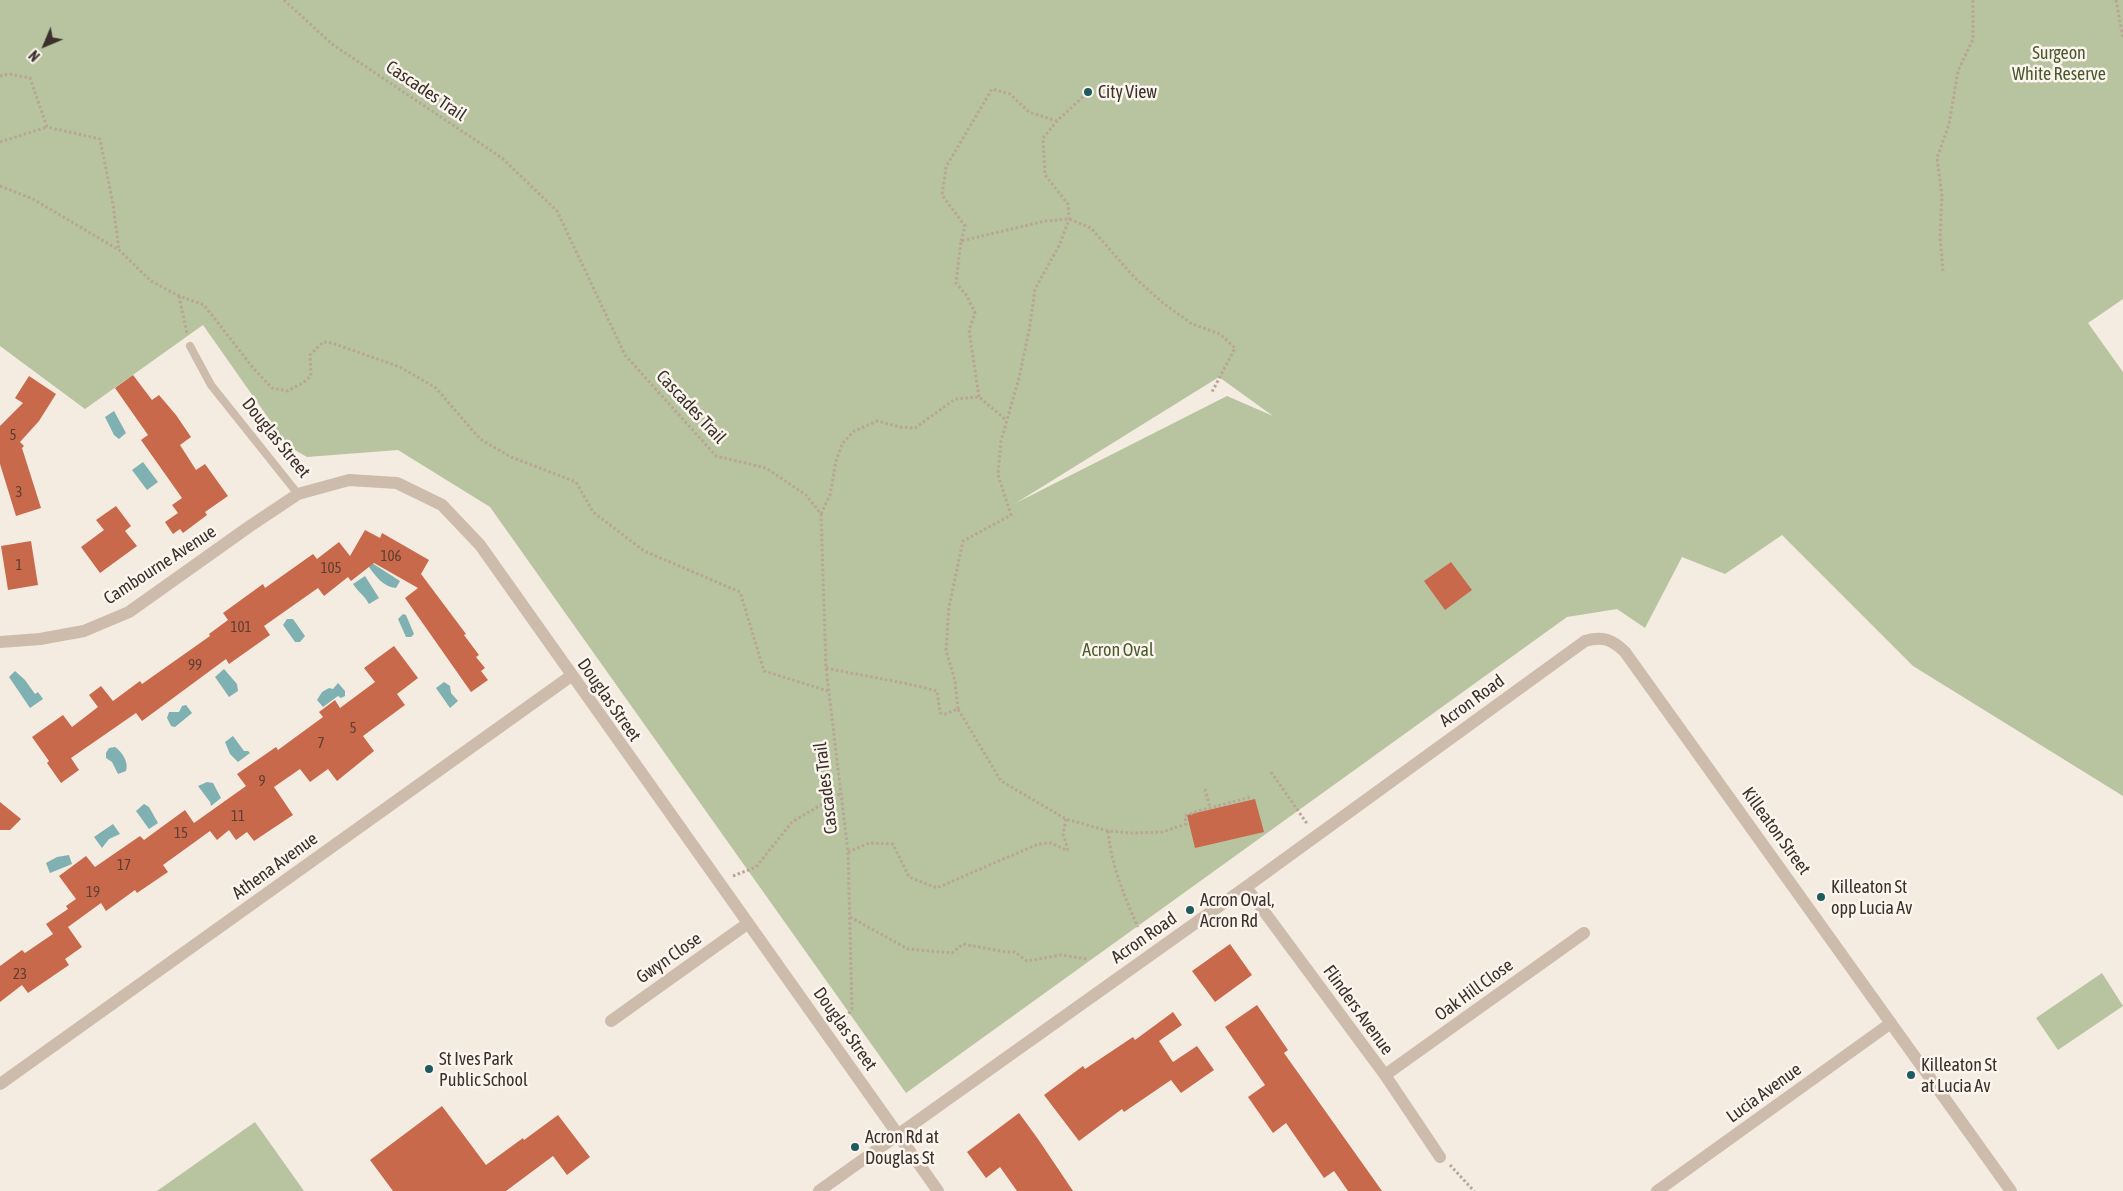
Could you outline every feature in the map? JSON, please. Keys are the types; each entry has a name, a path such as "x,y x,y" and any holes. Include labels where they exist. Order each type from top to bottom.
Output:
{"street":[{"name":"Douglas Street","path":"298,494 349,480 397,483 442,505 480,545 571,676 938,1191"},
{"name":"Cambourne Avenue","path":"0,642 40,639 84,631 129,612 298,494"},
{"name":"Killeaton Street","path":"1585,641 1608,638 1625,652 2011,1191"},
{"name":"Acron Road","path":"819,1191 1246,887 1585,641"},
{"name":"Athena Avenue","path":"0,1084 571,676"},
{"name":"Flinders Avenue","path":"1246,887 1385,1075 1440,1157"},
{"name":"Gwyn Close","path":"611,1020 747,924"},
{"name":"Oak Hill Close","path":"1385,1075 1584,933"},
{"name":"Lucia Avenue","path":"1657,1191 1891,1023"}],"lane":[{"name":"Douglas Street","path":"190,346 211,385 298,494"}],"path":[{"name":"Cascades Trail","path":"284,0 332,44 502,158 557,211 625,355 716,456 766,468 806,495 821,514 826,668 848,852 852,1009 830,1038"},
{"path":"1943,272 1940,237 1942,196 1937,158 1949,124 1958,71 1974,39 1973,0"},
{"path":"2116,0 2123,38"},
{"path":"0,76 10,74 30,78 47,127"},
{"path":"1006,420 979,397 969,330 975,313 967,296 956,283 961,241 965,226 942,195 946,167 992,89 1010,94 1029,112 1057,121"},
{"path":"1088,92 1057,121 1043,138 1045,175 1068,204 1069,219 1060,244 1035,289 1019,378 1001,441 998,475 1010,515 963,541 949,607 946,650 955,681 958,709 1001,781 1066,819 1132,834 1162,832 1186,824 1185,816 1251,797"},
{"path":"0,142 47,127 100,140 113,204 119,250"},
{"path":"0,186 33,199 119,250 150,281 179,296 204,305 254,369 272,388 287,391 311,376 310,355 323,342 332,342 400,367 436,388 480,439 511,457 576,482 593,512 644,551 740,592 764,671 828,691"},
{"path":"961,241 1046,220 1069,219 1091,228 1135,278 1163,303 1192,324 1220,334 1235,348 1212,392"},
{"path":"179,296 190,346"},
{"path":"821,514 830,495 836,461 842,444 854,431 877,421 900,427 915,428 955,399 979,397"},
{"path":"826,668 877,680 907,683 937,691 940,713 945,714 958,709"},
{"path":"1271,772 1316,836"},
{"path":"1205,789 1210,808"},
{"path":"718,883 756,867 792,822 841,793"},
{"path":"848,852 869,843 893,844 909,877 937,888 1038,844 1051,843 1068,851 1063,834 1066,819"},
{"path":"1108,830 1109,845 1123,894 1138,927"},
{"path":"849,917 908,949 952,953 963,944 1016,952 1028,961 1061,955 1088,959"},
{"path":"1440,1157 1456,1170 1474,1191"}],"green space":[{"path":"0,0 2123,0 2123,299 2088,323 2123,372 2123,796 1913,666 1782,535 1725,574 1682,557 1645,628 1617,609 1567,617 906,1093 490,507 398,450 307,457 288,446 203,325 85,409 0,346","holes":["1219,377 1273,416 1227,396 1016,503"]},
{"path":"2102,973 2123,1006 2058,1050 2036,1018"},
{"path":"255,1122 304,1191 157,1191"}],"water":[{"path":"114,411 126,433 119,439 114,435 105,417"},
{"path":"143,462 158,482 147,490 132,470"},
{"path":"372,563 400,581 396,588 384,584 377,578 369,567"},
{"path":"365,576 379,598 369,604 353,584"},
{"path":"403,614 406,615 414,634 411,637 406,637 398,619"},
{"path":"287,619 293,619 305,636 300,642 295,642 283,625"},
{"path":"224,669 237,684 238,691 229,697 215,677"},
{"path":"15,671 25,680 35,694 38,692 43,699 30,708 9,677"},
{"path":"444,682 450,686 451,693 458,701 450,708 436,688"},
{"path":"338,683 345,691 345,696 341,698 338,696 323,707 317,700 322,692 329,688 333,689"},
{"path":"186,705 192,713 175,727 171,726 167,718 169,712 179,712 182,706"},
{"path":"233,736 244,751 250,753 238,762 230,754 225,742"},
{"path":"115,747 122,754 127,764 126,771 118,774 112,762 106,758 109,748"},
{"path":"207,782 213,783 221,798 211,806 198,786"},
{"path":"144,804 149,807 158,823 149,829 136,811"},
{"path":"113,824 120,834 109,839 102,848 94,837"},
{"path":"69,855 72,864 50,873 46,863 57,857"}],"building":[{"path":"133,375 152,400 159,395 176,415 191,437 180,445 196,470 205,464 228,496 205,512 207,515 183,533 180,529 173,534 165,522 178,513 172,505 182,498 141,440 148,435 115,388"},
{"path":"29,376 56,394 39,421 20,442 24,446 22,448 41,508 16,516 0,464 0,426 23,403 15,398"},
{"path":"116,506 131,526 125,531 137,546 100,573 81,547 104,530 96,520"},
{"path":"365,530 380,538 382,533 429,560 421,574 466,634 464,635 479,655 476,657 485,668 481,671 488,680 471,692 405,598 418,588 374,563 351,581 348,577 324,596 318,588 264,626 270,635 229,664 226,659 142,721 136,713 71,758 79,770 61,783 47,763 49,761 32,737 63,715 72,727 98,707 89,695 101,686 113,701 140,681 142,684 210,636 209,634 228,620 223,613 263,584 265,588 313,554 317,559 339,542 350,556"},
{"path":"31,541 38,585 8,590 1,546"},
{"path":"1451,562 1472,590 1445,610 1424,581"},
{"path":"394,646 418,678 397,694 405,705 363,736 374,751 337,781 328,769 310,782 300,769 274,787 293,815 254,841 247,832 236,840 229,830 217,840 210,831 163,865 168,872 137,893 135,890 106,911 101,903 68,927 82,947 65,959 69,965 28,993 22,985 0,1002 0,966 22,950 25,953 53,934 46,924 68,909 66,906 76,899 59,876 86,856 95,867 140,836 144,840 185,810 194,823 246,786 237,774 276,747 278,750 323,717 319,712 335,700 340,708 375,682 364,668"},
{"path":"1255,799 1264,832 1195,848 1187,815"},
{"path":"0,802 21,819 10,830 0,830"},
{"path":"1230,944 1252,975 1215,1002 1192,971"},
{"path":"1257,1005 1288,1050 1284,1053 1382,1191 1348,1191 1334,1171 1324,1178 1286,1123 1273,1133 1248,1097 1265,1085 1225,1027"},
{"path":"1173,1012 1182,1025 1159,1041 1173,1062 1197,1046 1214,1070 1181,1093 1171,1080 1124,1112 1122,1109 1079,1141 1044,1095 1083,1066 1085,1069 1133,1037 1135,1040"},
{"path":"442,1106 486,1165 558,1115 590,1157 567,1175 553,1156 506,1191 393,1191 370,1160"},
{"path":"1019,1113 1073,1191 1017,1191 1000,1167 986,1178 967,1152"}],"place":[{"name":"City View","path":"1088,92"},
{"name":"Killeaton St opp Lucia Av","path":"1821,897"},
{"name":"Acron Oval, Acron Rd","path":"1190,910"},
{"name":"St Ives Park Public School","path":"429,1069"},
{"name":"Killeaton St at Lucia Av","path":"1911,1075"},
{"name":"Acron Rd at Douglas St","path":"855,1147"}],"park label":[{"name":"Surgeon White Reserve","path":"2059,63"},
{"name":"Acron Oval","path":"1118,650"}]}
